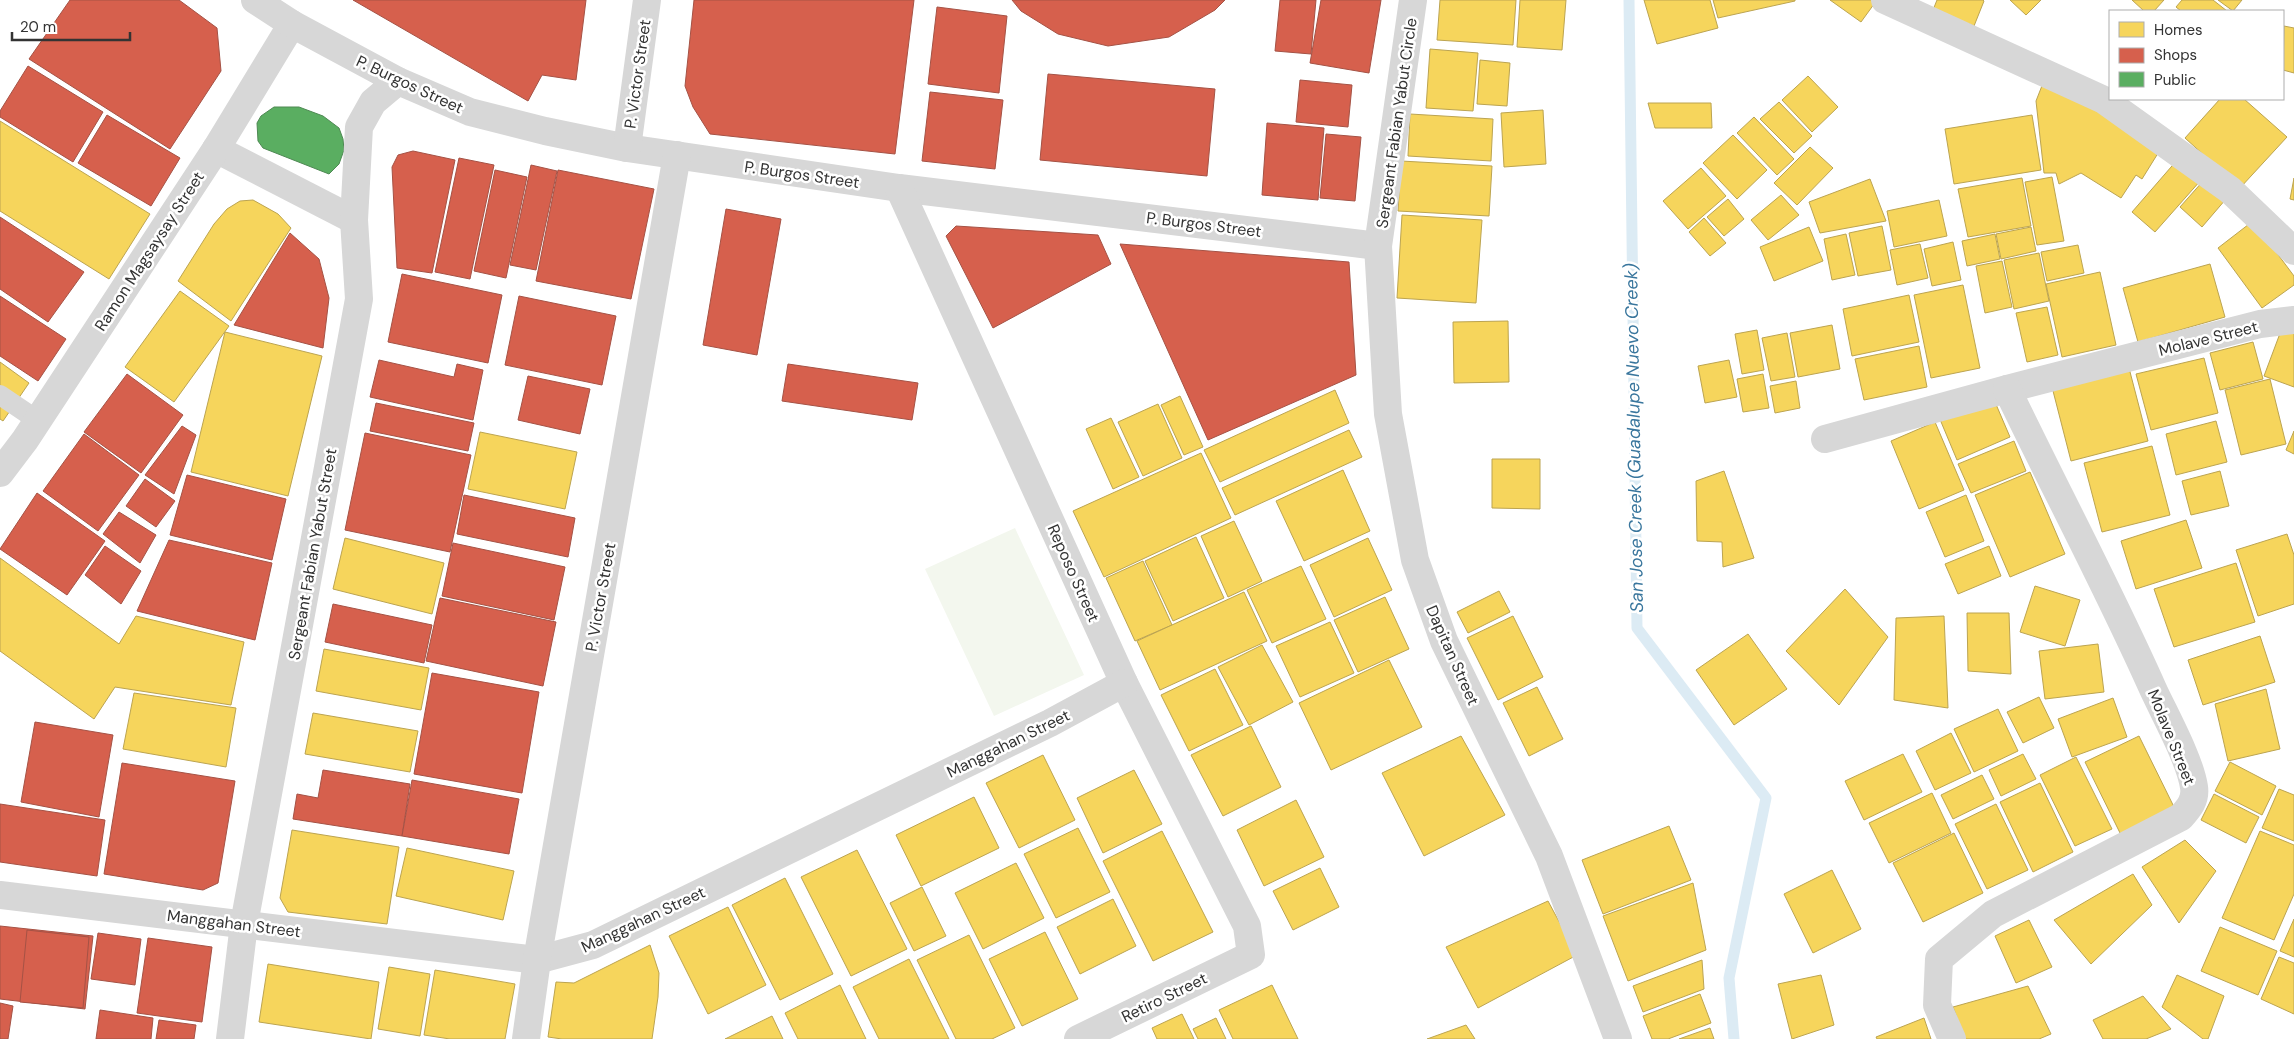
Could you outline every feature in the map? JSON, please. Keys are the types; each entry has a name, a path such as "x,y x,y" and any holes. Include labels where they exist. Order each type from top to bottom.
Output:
{"street":[{"name":"P. Burgos Street","path":"255,0 292,24 398,81 470,112 545,131 627,148 899,188 1378,246"},
{"name":"P. Victor Street","path":"627,148 647,0"},
{"name":"Sergeant Fabian Yabut Circle","path":"1378,246 1413,0"},
{"path":"1885,0 2104,100 2230,190 2294,251"},
{"name":"Ramon Magsaysay Street","path":"0,473 216,149 292,24"},
{"name":"Sergeant Fabian Yabut Street","path":"230,1039 244,924 359,299 354,220 359,127 373,102 398,81"},
{"path":"216,149 354,220"},
{"name":"P. Victor Street","path":"526,1039 537,960 677,155"},
{"name":"Reposo Street","path":"899,188 1124,683 1247,926 1251,955"},
{"name":"Dapitan Street","path":"1378,246 1388,414 1415,560 1444,641 1549,856 1618,1039"},
{"name":"Molave Street","path":"1825,439 2007,389 2260,324 2294,320"},
{"name":"Molave Street","path":"1952,1039 1938,1005 1940,959 1993,914 2181,816 2191,806 2194,796 2194,786 2180,749 2143,667 2007,389"},
{"name":"Manggahan Street","path":"0,896 537,960 593,945 1050,723 1124,683"},
{"name":"Retiro Street","path":"1078,1039 1251,955"}],"lane":[{"path":"0,395 37,420"}],"shaded area":[{"path":"1015,528 1084,675 994,716 925,569"}],"building: Homes":[{"path":"1440,0 1516,0 1513,45 1437,40"},
{"path":"1520,0 1566,0 1562,50 1517,47"},
{"path":"1644,0 1710,0 1718,28 1657,44"},
{"path":"1713,0 1795,0 1795,1 1718,18"},
{"path":"1830,0 1877,0 1861,22"},
{"path":"1937,0 1984,1 1974,26 1933,10"},
{"path":"2010,0 2041,0 2026,15"},
{"path":"2132,0 2164,0 2155,10 2143,10"},
{"path":"2182,0 2213,0 2226,10 2180,10 2176,7"},
{"path":"2218,0 2242,0 2234,10"},
{"path":"2284,26 2294,28 2294,73 2284,70"},
{"path":"1430,49 1478,53 1473,111 1426,108"},
{"path":"1480,60 1510,63 1507,106 1477,104"},
{"path":"1808,76 1838,107 1812,132 1782,100"},
{"path":"2045,78 2160,150 2142,179 2136,175 2121,198 2081,173 2059,184 2056,173 2044,173 2036,101"},
{"path":"2219,100 2245,100 2287,137 2240,188 2185,138"},
{"path":"1779,102 1812,136 1794,153 1760,119"},
{"path":"1648,103 1711,103 1712,128 1655,128"},
{"path":"1543,110 1546,164 1504,167 1501,113"},
{"path":"1410,114 1493,119 1491,161 1408,156"},
{"path":"2032,115 2041,170 1954,184 1945,129"},
{"path":"1754,117 1794,159 1777,175 1737,133"},
{"path":"0,121 150,214 109,279 0,211"},
{"path":"1733,135 1767,170 1737,199 1703,163"},
{"path":"1810,147 1833,168 1797,205 1774,183"},
{"path":"2178,159 2201,180 2155,232 2132,212"},
{"path":"1401,161 1492,166 1489,216 1398,211"},
{"path":"1701,168 1726,196 1688,229 1663,201"},
{"path":"2052,177 2064,241 2037,245 2025,182"},
{"path":"2022,178 2031,226 1968,237 1958,189"},
{"path":"2294,178 2294,200 2290,199"},
{"path":"1870,179 1886,221 1820,233 1809,202"},
{"path":"2204,180 2226,199 2202,227 2180,207"},
{"path":"1781,195 1799,215 1768,240 1751,220"},
{"path":"1728,199 1744,219 1724,236 1707,217"},
{"path":"253,200 278,214 291,228 231,321 178,281 214,224 227,209 240,201"},
{"path":"1939,200 1947,236 1894,247 1887,211"},
{"path":"1402,215 1482,220 1476,303 1397,298"},
{"path":"1704,218 1726,243 1710,256 1689,232"},
{"path":"2253,221 2294,276 2294,285 2262,308 2218,248"},
{"path":"1882,226 1891,270 1858,276 1849,233"},
{"path":"1809,227 1823,261 1774,281 1760,247"},
{"path":"2031,227 2036,251 2001,259 1996,234"},
{"path":"1846,234 1855,275 1832,280 1824,239"},
{"path":"1995,234 2000,259 1967,266 1962,241"},
{"path":"1953,242 1961,280 1932,286 1924,249"},
{"path":"1920,244 1928,278 1897,285 1890,250"},
{"path":"2078,245 2084,273 2047,281 2041,252"},
{"path":"2039,253 2049,301 2014,309 2004,260"},
{"path":"2002,261 2012,307 1985,313 1976,266"},
{"path":"2210,264 2225,317 2138,342 2123,288"},
{"path":"2100,272 2116,345 2062,357 2046,284"},
{"path":"1963,285 1980,368 1931,378 1914,295"},
{"path":"180,291 229,326 174,402 125,367"},
{"path":"1909,295 1919,342 1852,356 1843,309"},
{"path":"2047,307 2058,355 2027,362 2016,313"},
{"path":"1508,321 1509,382 1454,383 1453,322"},
{"path":"1832,325 1840,369 1798,377 1790,333"},
{"path":"2282,328 2294,333 2294,387 2264,376"},
{"path":"1757,330 1764,370 1742,374 1735,334"},
{"path":"225,332 322,356 288,496 191,472"},
{"path":"1787,333 1795,377 1771,381 1762,338"},
{"path":"2253,342 2263,379 2220,390 2210,353"},
{"path":"1919,346 1927,387 1864,400 1855,359"},
{"path":"2204,358 2218,413 2151,430 2136,374"},
{"path":"1729,360 1737,397 1705,403 1698,366"},
{"path":"0,362 29,383 3,421 0,419"},
{"path":"2129,368 2148,441 2071,461 2052,387"},
{"path":"1763,374 1769,408 1743,412 1737,379"},
{"path":"2270,379 2286,444 2241,455 2225,390"},
{"path":"1796,381 1800,408 1775,413 1770,386"},
{"path":"1335,390 1349,423 1220,482 1204,450"},
{"path":"1992,395 2010,437 1957,460 1939,417"},
{"path":"1180,396 1203,447 1184,455 1161,405"},
{"path":"1158,404 1182,458 1143,476 1118,422"},
{"path":"1111,418 1139,477 1113,489 1086,429"},
{"path":"2216,421 2227,462 2176,475 2166,434"},
{"path":"1935,422 1964,490 1919,509 1891,441"},
{"path":"1349,430 1362,457 1235,515 1222,488"},
{"path":"2294,431 2294,454 2286,450"},
{"path":"480,432 577,452 565,509 468,489"},
{"path":"2014,441 2026,471 1971,493 1958,464"},
{"path":"2152,446 2170,515 2102,532 2084,463"},
{"path":"1201,453 1231,518 1104,577 1073,511"},
{"path":"1492,459 1540,459 1540,509 1492,508"},
{"path":"1343,470 1370,531 1304,561 1276,501"},
{"path":"1724,471 1754,558 1723,567 1722,542 1697,541 1696,481"},
{"path":"2220,471 2229,506 2191,515 2182,481"},
{"path":"2030,472 2065,554 2010,577 1975,495"},
{"path":"1966,495 1984,541 1945,557 1926,512"},
{"path":"2186,520 2202,568 2136,589 2121,541"},
{"path":"1234,521 1262,581 1228,597 1201,536"},
{"path":"2287,534 2294,555 2294,604 2258,616 2236,550"},
{"path":"1196,537 1224,598 1173,621 1145,561"},
{"path":"345,538 444,563 432,614 333,589"},
{"path":"1368,538 1392,590 1334,617 1310,565"},
{"path":"1989,546 2001,576 1958,594 1945,564"},
{"path":"0,558 119,644 136,616 244,642 231,705 115,687 94,719 0,651"},
{"path":"1143,561 1172,625 1135,641 1106,578"},
{"path":"2236,563 2255,622 2174,647 2154,589"},
{"path":"1301,566 1326,619 1272,643 1247,590"},
{"path":"2035,586 2080,600 2065,646 2020,632"},
{"path":"1845,589 1888,637 1839,705 1786,651"},
{"path":"1499,591 1510,612 1468,633 1457,612"},
{"path":"1244,592 1267,641 1160,690 1137,641"},
{"path":"1385,597 1409,649 1358,672 1334,620"},
{"path":"1967,613 2009,613 2011,674 1968,671"},
{"path":"1513,616 1543,677 1498,700 1467,638"},
{"path":"1944,616 1948,708 1894,700 1896,618"},
{"path":"1330,622 1354,673 1300,697 1276,646"},
{"path":"1748,634 1787,689 1734,725 1696,670"},
{"path":"2260,636 2275,682 2203,705 2188,660"},
{"path":"2098,644 2104,692 2045,699 2039,651"},
{"path":"1262,645 1293,702 1249,725 1218,667"},
{"path":"324,649 429,668 421,710 316,691"},
{"path":"1389,660 1422,727 1331,770 1299,703"},
{"path":"1215,669 1243,725 1189,751 1161,695"},
{"path":"1537,687 1563,739 1529,756 1503,703"},
{"path":"2266,689 2280,749 2228,761 2215,704"},
{"path":"134,693 236,708 226,767 123,749"},
{"path":"2039,697 2054,728 2023,743 2007,712"},
{"path":"2113,698 2127,737 2072,757 2058,719"},
{"path":"1998,709 2018,751 1974,772 1954,729"},
{"path":"313,713 418,731 410,772 305,754"},
{"path":"1251,726 1281,787 1223,816 1191,755"},
{"path":"1951,733 1971,773 1935,790 1916,751"},
{"path":"1461,736 1505,815 1424,856 1382,773"},
{"path":"2139,736 2176,811 2122,837 2085,762"},
{"path":"1903,754 1922,792 1864,820 1845,781"},
{"path":"2023,754 2036,779 2001,796 1989,770"},
{"path":"1043,755 1075,820 1019,848 986,783"},
{"path":"2076,757 2112,829 2075,846 2040,775"},
{"path":"2230,762 2276,786 2262,815 2215,791"},
{"path":"1134,770 1162,824 1103,853 1077,798"},
{"path":"1982,775 1994,799 1953,819 1941,795"},
{"path":"2040,783 2073,852 2033,872 2000,802"},
{"path":"2279,789 2294,795 2294,841 2262,828"},
{"path":"1932,793 1951,833 1889,863 1869,823"},
{"path":"2214,794 2259,817 2246,843 2201,820"},
{"path":"974,797 999,848 921,886 896,835"},
{"path":"1296,800 1324,857 1264,886 1237,830"},
{"path":"1996,804 2028,870 1987,889 1955,824"},
{"path":"1669,826 1691,880 1603,914 1582,860"},
{"path":"1078,828 1110,892 1056,918 1024,854"},
{"path":"292,830 399,847 387,924 288,912 280,898"},
{"path":"1162,831 1213,932 1153,961 1103,861"},
{"path":"2260,831 2294,845 2294,894 2274,940 2222,918"},
{"path":"1954,833 1983,893 1923,922 1893,863"},
{"path":"2185,840 2216,871 2179,923 2142,867"},
{"path":"407,848 514,871 503,920 396,896"},
{"path":"857,850 907,949 851,976 801,877"},
{"path":"1016,863 1044,918 983,949 955,893"},
{"path":"1320,868 1339,907 1293,930 1273,891"},
{"path":"1832,870 1861,929 1813,953 1784,894"},
{"path":"2133,874 2152,905 2091,964 2054,920"},
{"path":"785,878 833,974 780,1000 732,905"},
{"path":"1693,883 1706,950 1628,981 1603,916"},
{"path":"922,887 946,936 914,951 890,903"},
{"path":"1113,899 1136,946 1080,974 1057,927"},
{"path":"1548,901 1577,955 1478,1008 1446,947"},
{"path":"728,907 766,985 708,1014 669,936"},
{"path":"2294,919 2294,957 2280,951"},
{"path":"2029,920 2052,967 2016,983 1995,936"},
{"path":"2220,927 2277,951 2258,995 2201,971"},
{"path":"1045,932 1078,999 1022,1026 989,959"},
{"path":"969,935 1015,1028 992,1039 956,1039 917,960"},
{"path":"650,945 659,973 658,997 652,1039 562,1039 548,1037 556,982 574,983"},
{"path":"2279,957 2294,963 2294,1014 2261,999"},
{"path":"909,959 949,1039 879,1039 853,987"},
{"path":"1702,960 1704,989 1643,1012 1633,986"},
{"path":"268,964 379,982 371,1039 259,1022"},
{"path":"389,967 430,974 420,1036 378,1029"},
{"path":"435,970 515,984 505,1039 450,1039 424,1035"},
{"path":"1821,975 1834,1025 1792,1039 1778,984"},
{"path":"2177,975 2224,996 2208,1039 2203,1039 2162,1007"},
{"path":"840,985 866,1039 798,1039 785,1013"},
{"path":"1272,985 1298,1039 1233,1039 1219,1010"},
{"path":"2028,986 2051,1034 2039,1039 1965,1039 1953,1007"},
{"path":"1700,994 1711,1023 1668,1039 1652,1039 1643,1016"},
{"path":"2143,996 2171,1029 2146,1039 2103,1039 2093,1020"},
{"path":"1182,1014 1194,1039 1157,1039 1152,1028"},
{"path":"772,1016 783,1039 725,1039"},
{"path":"1216,1018 1226,1039 1198,1039 1193,1029"},
{"path":"1924,1018 1931,1039 1877,1039 1876,1037"},
{"path":"1466,1025 1475,1039 1427,1039"},
{"path":"1710,1028 1714,1039 1679,1039"}],"building: Shops":[{"path":"70,0 179,0 217,28 221,71 170,149 29,59"},
{"path":"353,0 586,0 576,80 542,75 528,101"},
{"path":"694,0 914,0 895,154 710,134 693,107 685,86"},
{"path":"1012,0 1225,0 1215,10 1169,37 1108,46 1058,34 1021,11"},
{"path":"1280,0 1316,0 1311,54 1275,51"},
{"path":"1321,0 1381,0 1369,73 1310,63"},
{"path":"937,7 1007,16 999,93 928,84"},
{"path":"28,66 103,112 73,162 0,117 0,111"},
{"path":"1048,74 1215,89 1207,176 1040,160"},
{"path":"1300,80 1352,85 1348,127 1296,122"},
{"path":"930,92 1003,100 995,169 922,161"},
{"path":"107,115 180,158 151,206 78,163"},
{"path":"1267,123 1324,128 1318,200 1262,195"},
{"path":"1326,134 1361,137 1355,201 1320,198"},
{"path":"413,151 455,160 432,273 397,268 392,167 398,155"},
{"path":"459,158 494,165 470,279 435,272"},
{"path":"531,165 557,171 536,270 510,265"},
{"path":"495,170 527,177 506,278 474,271"},
{"path":"558,170 654,189 631,299 536,281"},
{"path":"726,209 781,219 757,355 703,345"},
{"path":"0,217 84,272 48,322 0,289"},
{"path":"956,226 1098,235 1111,264 993,328 946,236"},
{"path":"290,233 319,259 329,298 323,348 234,325"},
{"path":"1120,244 1349,262 1356,375 1208,440"},
{"path":"402,274 502,295 488,363 388,342"},
{"path":"0,296 66,339 38,381 0,356"},
{"path":"519,296 616,316 602,385 505,365"},
{"path":"379,360 454,377 457,364 483,370 473,420 370,397"},
{"path":"788,364 918,383 912,420 782,401"},
{"path":"127,374 183,415 141,473 84,432"},
{"path":"528,376 590,389 580,434 518,420"},
{"path":"376,403 474,423 468,451 370,431"},
{"path":"182,426 196,435 174,494 145,475"},
{"path":"365,433 471,455 450,552 345,530"},
{"path":"84,434 139,475 98,531 43,491"},
{"path":"187,475 286,499 272,560 170,535"},
{"path":"145,479 175,501 156,527 126,506"},
{"path":"37,493 105,541 67,595 0,549"},
{"path":"464,495 575,518 568,557 457,534"},
{"path":"119,512 156,535 140,563 103,534"},
{"path":"169,540 272,563 255,640 137,611"},
{"path":"453,543 565,567 554,620 442,596"},
{"path":"105,546 141,571 121,604 85,575"},
{"path":"440,598 556,622 543,686 426,661"},
{"path":"333,604 432,625 424,663 325,642"},
{"path":"432,673 539,692 522,793 414,774"},
{"path":"35,722 113,735 99,817 21,802"},
{"path":"122,763 235,781 218,883 203,890 104,874"},
{"path":"323,770 410,784 402,836 293,819 297,794 318,798"},
{"path":"412,780 519,799 509,854 402,836"},
{"path":"0,804 105,820 97,876 0,862"},
{"path":"0,926 93,936 85,1009 0,999"},
{"path":"27,930 89,937 83,1008 20,1002"},
{"path":"98,933 141,939 135,985 91,979"},
{"path":"148,938 212,947 202,1022 137,1013"},
{"path":"0,1003 13,1006 8,1039 0,1039"},
{"path":"100,1010 153,1018 151,1039 96,1039"},
{"path":"159,1020 196,1025 194,1039 156,1039"}],"building: Public":[{"path":"274,107 299,107 323,116 339,128 344,150 339,164 329,174 263,148 258,141 257,123 261,116"}],"waterway":[{"name":"San Jose Creek (Guadalupe Nuevo Creek)","path":"1629,0 1637,628 1766,798 1729,978 1734,1039"}]}
